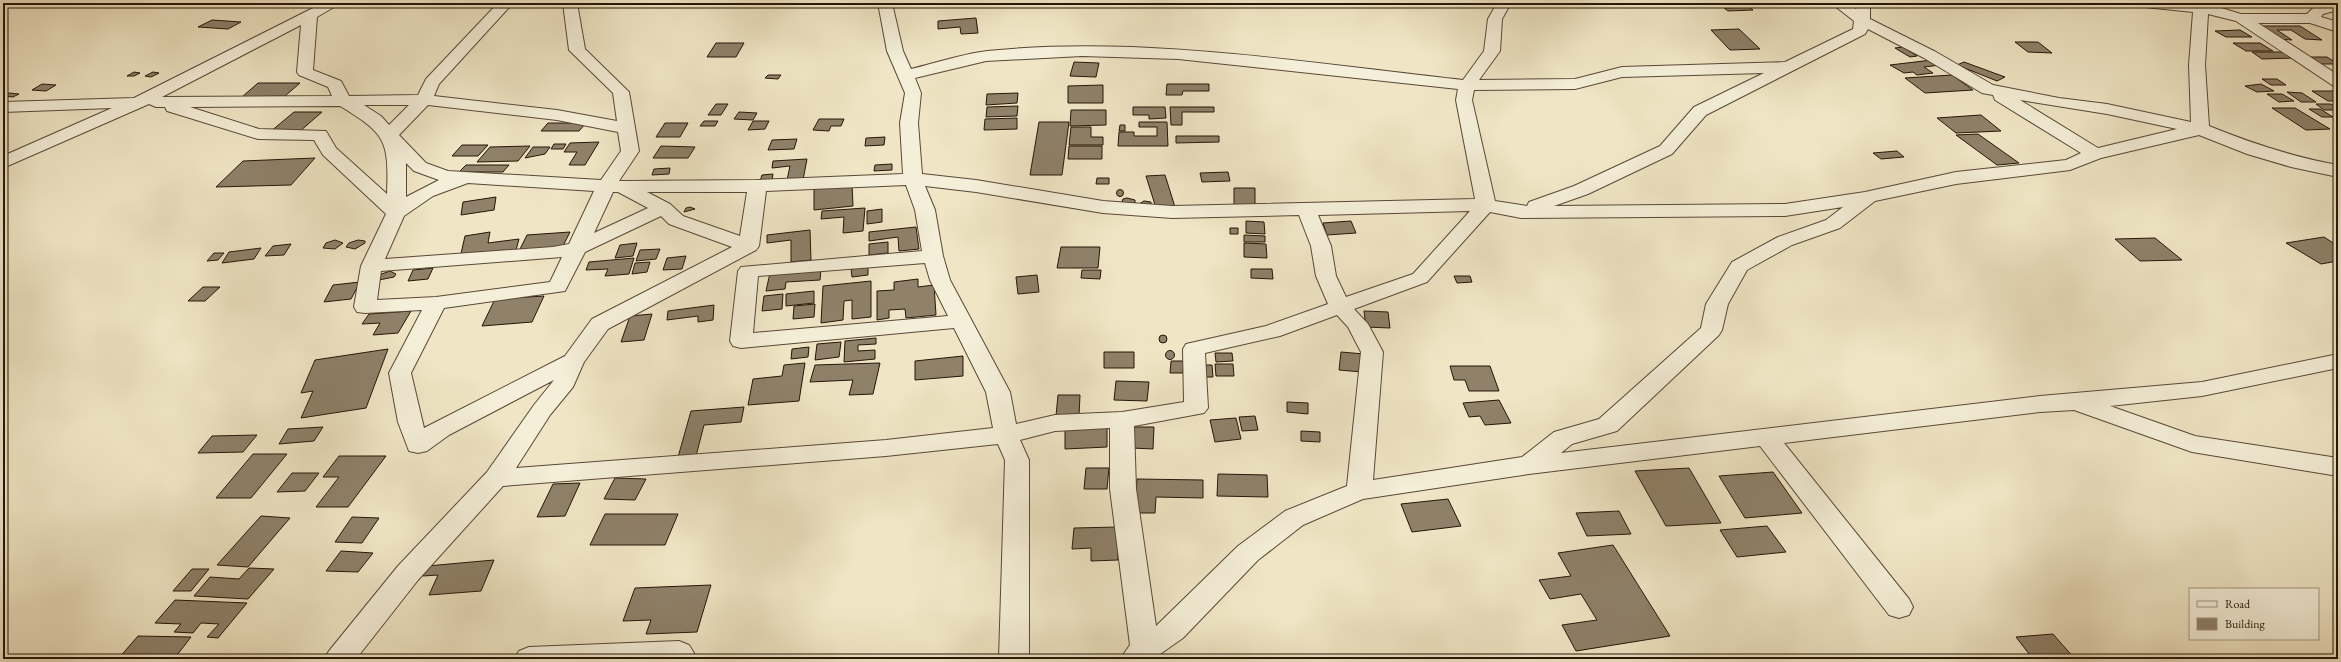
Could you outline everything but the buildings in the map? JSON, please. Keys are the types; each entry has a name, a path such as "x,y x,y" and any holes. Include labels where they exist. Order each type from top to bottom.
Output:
{"street":[{"path":"3,163 146,101 310,14 334,3"},
{"path":"389,135 424,100 432,82 506,3"},
{"path":"389,135 397,163 396,213 371,266 365,307 436,303 558,287 577,248 614,186 630,151 621,92 578,50 570,3"},
{"path":"885,3 895,51 913,93 909,123 913,179 926,210 933,256 940,280 998,392 1006,435 1017,460 1014,659"},
{"path":"1486,205 1464,100 1467,85 1492,51 1495,20 1504,3"},
{"path":"1838,3 1863,11 2095,154"},
{"path":"2145,3 2181,8 2199,5 2241,18 2311,19 2338,27"},
{"path":"2220,3 2338,82"},
{"path":"2311,19 2318,11 2333,7 2331,3"},
{"path":"2199,5 2197,65 2200,129"},
{"path":"1458,236 1483,222 1521,212 1581,190 1666,150 1700,111 1791,67 1860,31 1863,11"},
{"path":"310,14 305,72 335,84 343,100 375,120 420,167 446,176 472,176 614,186 757,186 913,179 976,186 1119,208 1172,212 1486,205 1521,212 1785,210 1869,197 1956,178 2070,165 2095,154 2200,129"},
{"path":"905,74 986,56 1082,51 1178,54 1467,85 1575,84 1622,72 1791,67"},
{"path":"1988,88 2059,103 2108,109 2200,129 2253,150 2297,163 2338,171"},
{"path":"3,107 146,101 424,100 557,115 627,128"},
{"path":"146,101 258,134 320,135 329,151 396,213"},
{"path":"396,213 418,196 438,185 472,176"},
{"path":"614,186 663,208 676,220 749,246"},
{"path":"749,246 757,186"},
{"path":"1529,465 1563,438 1608,425 1711,330 1717,304 1739,266 1785,241 1833,224 1869,197"},
{"path":"496,478 886,448 1006,435 1055,423 1122,420 1196,408 1194,350 1272,331 1339,305 1420,278 1486,205"},
{"path":"371,266 553,253 577,248 663,208"},
{"path":"1306,209 1321,246 1326,276 1339,305 1357,324 1372,352 1359,491"},
{"path":"339,659 408,573 496,478 542,410 565,382 573,361 600,324 749,246"},
{"path":"933,256 748,271 741,341 962,321"},
{"path":"436,303 400,373 410,422 418,445 440,429 573,361"},
{"path":"1122,420 1123,489 1140,653 1173,630 1248,553 1294,518 1359,491 1529,465 1766,436 2040,404 2076,402 2202,389 2338,361"},
{"path":"2076,402 2192,444 2338,467"},
{"path":"1766,436 1898,607"},
{"path":"530,659 679,653"}]}
